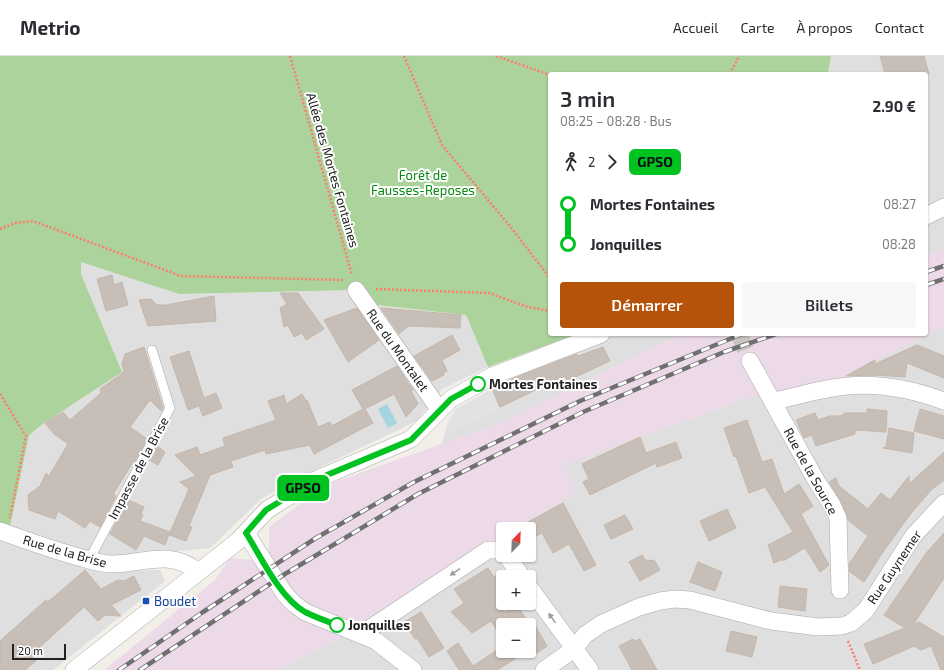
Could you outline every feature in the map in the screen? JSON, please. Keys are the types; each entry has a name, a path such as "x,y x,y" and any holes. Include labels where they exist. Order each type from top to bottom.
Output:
{"street":[{"path":"928,215 944,207"},
{"name":"Rue du Montalet","path":"360,286 440,409"},
{"path":"74,670 246,533 266,510 315,480 411,440 419,434 440,409 451,399 492,376 596,336"},
{"name":"Rue de la Source","path":"750,361 774,401 838,518 840,590"},
{"path":"774,401 848,386 878,385 921,392 944,401"},
{"name":"Rue Guynemer","path":"842,626 851,623 866,610 914,535 944,503"},
{"name":"Rue de la Brise","path":"3,533 89,560 112,564 164,558 178,560 189,564 198,572"},
{"path":"246,533 284,593 293,603 305,612 367,637 392,652 413,670"},
{"path":"367,637 372,627 488,550 496,550"},
{"path":"536,596 590,670"},
{"path":"544,670 574,648 585,635 601,624 650,603 675,599 708,604 771,621 818,627 842,626"}],"lane":[{"name":"Impasse de la Brise","path":"89,560 170,408 152,350"}],"path":[{"name":"Allée des Mortes Fontaines","path":"290,56 360,286"},
{"path":"404,56 442,145 513,230 548,275"},
{"path":"496,56 548,74"},
{"path":"731,72 739,56"},
{"path":"0,229 15,223 33,221 181,276 489,293 528,307 548,311"},
{"path":"0,394 26,436 3,533"},
{"path":"842,626 860,670"}],"shaded area":[{"path":"831,56 944,56 944,250 928,254 928,72 828,72"},
{"path":"944,250 944,326 928,334 928,254"},
{"path":"81,261 179,294 356,290 368,304 466,315 488,367 442,389 417,421 316,469 261,499 210,548 115,557 84,552 10,526 29,437 41,425 122,372 81,274"},
{"path":"944,326 944,670 280,670 339,638 496,541 496,562 536,562 536,522 526,522 577,491 563,465 759,394 839,379 924,336 928,336 928,334"},
{"path":"605,336 676,336 505,421 442,444 448,423 456,409 555,357"},
{"path":"676,336 924,336 839,379 759,394 564,465 577,491 526,522 496,522 496,541 339,638 280,670 104,670 215,580 230,558 253,560 269,555 269,527 327,485 505,421"},
{"path":"492,389 501,410 444,436 448,423 456,409"},
{"path":"0,534 107,571 160,570 165,581 53,670 0,670"}],"green space":[{"name":"Forêt de Fausses-Reposes","path":"0,56 831,56 828,72 548,72 548,336 572,336 488,367 466,315 368,304 356,290 179,294 81,262 81,274 122,372 41,425 29,436 10,526 0,523"}],"water":[{"path":"387,404 397,423 388,428 378,409"}],"building":[{"path":"880,56 924,56 929,74 928,72 884,72"},
{"path":"112,275 114,285 122,282 128,305 106,311 97,279"},
{"path":"280,293 298,293 324,329 306,340 302,333 294,337 288,325 284,327 280,308 287,304"},
{"path":"214,296 216,321 148,326 139,300 151,299 157,305 166,305"},
{"path":"357,308 379,340 348,362 324,320"},
{"path":"381,308 461,315 460,328 408,326 399,334"},
{"path":"452,335 460,350 442,360 447,371 443,373 444,375 432,381 414,356"},
{"path":"917,345 944,356 944,378 907,363 905,377 874,375 846,376 875,360 875,364"},
{"path":"144,347 163,408 161,411 150,400 130,427 147,439 133,465 132,464 113,494 116,496 100,527 90,521 85,528 58,511 55,519 29,510 28,495 40,486 46,473 49,476 68,444 54,434 45,423 63,412 70,420 101,393 100,389 124,372 122,364 125,354"},
{"path":"603,347 610,361 567,381 565,376 500,407 492,389 514,378 577,354 578,356"},
{"path":"189,351 204,398 216,393 222,408 203,416 199,406 188,410 170,357"},
{"path":"397,366 413,390 411,391 418,404 406,417 394,394 365,409 373,423 314,454 310,445 266,454 265,450 231,461 233,467 210,475 189,526 192,527 186,541 169,535 189,489 180,482 196,476 175,455 197,447 200,455 225,446 223,438 276,420 268,401 284,395 286,404 302,394 306,401 307,400 318,427 330,422 332,426 363,409 352,390"},
{"path":"867,409 887,411 886,432 855,430 855,434 816,446 812,435 804,438 796,420 815,413 818,420 830,416 841,416 845,413 867,413"},
{"path":"920,409 944,416 944,439 914,431"},
{"path":"747,420 762,462 772,459 784,494 799,484 813,506 801,514 829,565 820,572 805,548 783,561 784,559 774,563 768,545 793,532 765,487 749,493 736,456 734,457 724,428"},
{"path":"889,428 914,433 912,453 883,448 886,447"},
{"path":"640,437 646,453 676,442 682,458 657,467 656,463 590,495 583,482 589,479 582,464"},
{"path":"157,446 165,452 158,465 149,460"},
{"path":"944,452 944,480 931,490 909,516 883,552 864,582 850,572 849,564 868,536 848,520 841,501 829,482 836,478 839,486 868,509 881,493 890,500 909,476 909,484"},
{"path":"128,500 144,507 141,514 143,515 140,521 170,532 165,545 144,536 136,550 110,534"},
{"path":"563,503 596,565 584,571 569,544 553,553 542,533 536,536 536,522 528,522"},
{"path":"727,509 736,528 709,541 700,521"},
{"path":"625,515 633,529 611,539 604,525"},
{"path":"944,533 944,578 913,625 919,622 944,637 944,670 941,670 931,646 921,650 914,646 873,664 864,644 905,628 884,615 927,552"},
{"path":"642,555 646,561 654,560 660,570 640,581 629,562"},
{"path":"698,562 722,572 715,591 690,582"},
{"path":"488,568 494,577 496,576 496,610 503,610 503,613 507,610 520,610 526,618 496,618 496,628 491,621 472,633 451,612 464,603 454,589"},
{"path":"85,570 101,589 118,580 124,581 134,576 141,590 111,605 121,616 105,615 98,621 84,607 31,655 36,661 25,670 0,670 0,641 46,600 48,602"},
{"path":"780,586 807,589 805,611 778,607"},
{"path":"421,612 444,648 429,657 417,638 415,639 404,622"},
{"path":"536,627 547,646 536,654"},
{"path":"731,631 757,637 752,657 726,651"},
{"path":"633,639 634,641 640,639 657,670 632,670 619,646"},
{"path":"458,643 473,666 496,651 496,658 516,658 497,670 459,670 447,651"}],"tunnel":[{"path":"740,336 750,361"}],"railway":[{"path":"928,271 944,266"},
{"path":"928,284 944,279"},
{"path":"119,670 203,612 316,538 414,482 580,401 737,336"},
{"path":"140,670 285,574 418,494 583,412 724,352 770,336"}],"bus line":[{"name":"GPSO","path":"337,625 305,612 293,603 284,593 246,533 266,510 315,480 411,440 419,434 440,409 451,399 478,384"}],"place":[{"name":"Mortes Fontaines","path":"478,384"},
{"name":"Boudet","path":"146,601"},
{"name":"Jonquilles","path":"337,625"}]}
